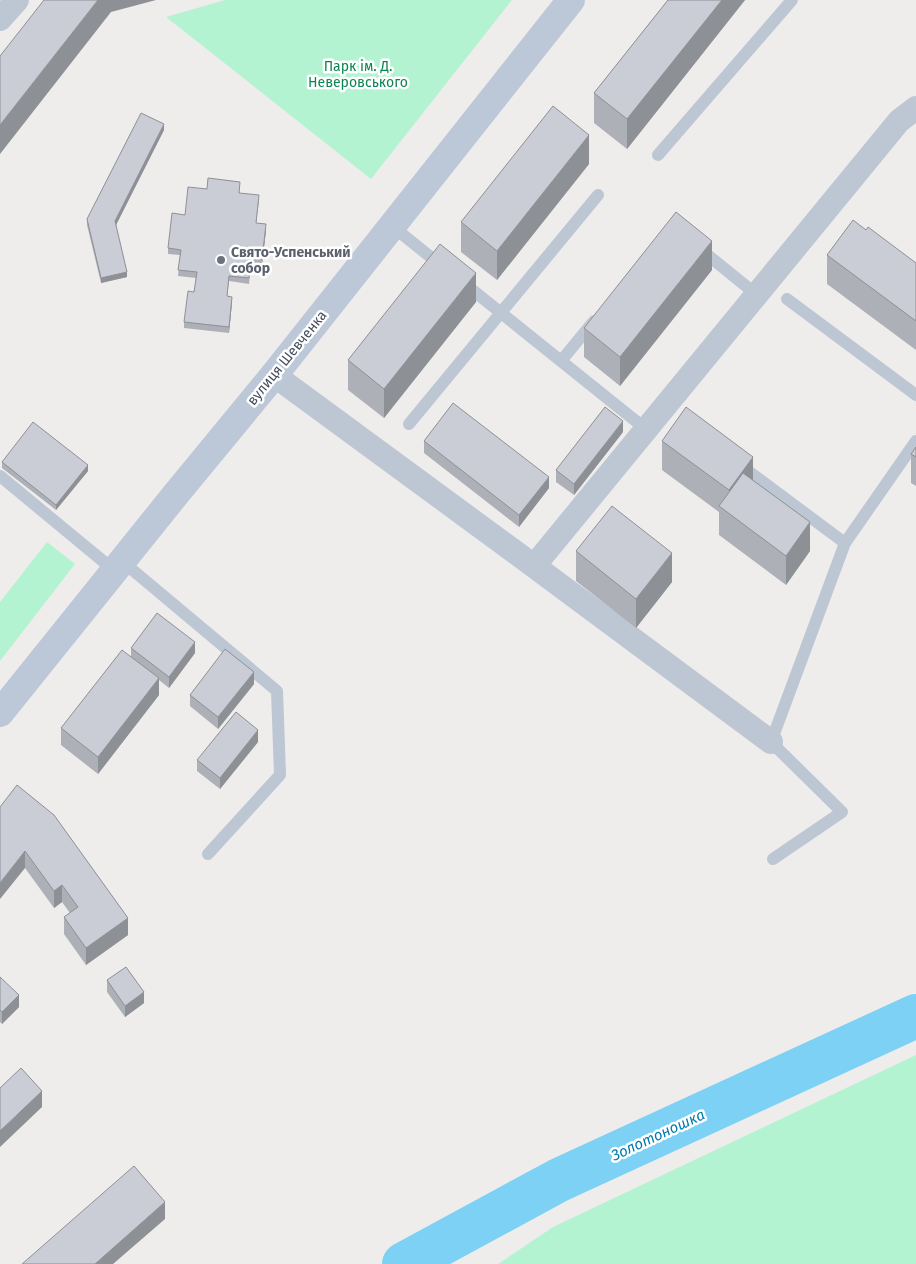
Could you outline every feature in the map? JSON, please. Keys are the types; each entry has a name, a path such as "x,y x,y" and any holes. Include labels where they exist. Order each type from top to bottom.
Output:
{"main road":[{"name":"вулиця Шевченка","path":"0,713 274,375 571,0"}],"street":[{"path":"0,19 17,0"},
{"path":"534,566 900,121 916,108"},
{"path":"274,375 771,742"}],"lane":[{"path":"658,156 792,0"},
{"path":"409,424 598,194"},
{"path":"392,226 647,430"},
{"path":"688,239 758,295"},
{"path":"787,299 916,394"},
{"path":"561,361 604,308"},
{"path":"773,859 842,812 771,742 844,542 916,441"},
{"path":"730,457 844,542"},
{"path":"0,476 119,566 277,691 280,775 208,854"}],"green space":[{"name":"Парк ім. Д. Неверовського","path":"225,0 512,0 371,179 166,17"},
{"path":"47,542 75,564 0,661 0,602"},
{"path":"916,1055 916,1264 498,1264 553,1227"}],"building":[{"path":"44,0 98,0 0,125 0,56"},
{"path":"668,0 722,0 627,119 594,93"},
{"path":"553,106 589,135 497,251 461,222"},
{"path":"141,113 164,124 115,221 127,272 101,278 87,219"},
{"name":"Свято-Успенський собор","path":"208,178 240,182 239,193 259,195 256,223 266,224 262,259 251,258 249,278 229,276 227,296 232,297 229,327 184,322 188,291 194,292 197,272 178,270 181,250 168,248 172,213 185,215 188,187 207,189"},
{"path":"676,212 712,241 620,357 584,328"},
{"path":"853,220 866,230 868,227 916,263 916,321 827,255"},
{"path":"440,244 476,273 384,389 348,360"},
{"path":"453,403 549,477 519,515 424,441"},
{"path":"605,407 623,421 574,484 556,470"},
{"path":"686,407 753,457 729,490 662,441"},
{"path":"33,422 88,465 56,505 2,462"},
{"path":"916,447 916,457 911,454"},
{"path":"743,473 810,522 786,556 719,506"},
{"path":"612,506 672,553 636,599 576,551"},
{"path":"157,613 195,642 169,677 131,648"},
{"path":"225,649 254,672 218,717 190,695"},
{"path":"122,650 159,678 98,757 61,728"},
{"path":"236,712 258,730 220,778 197,760"},
{"path":"17,785 54,815 128,918 86,948 64,917 78,907 62,885 54,891 25,851 0,883 0,807"},
{"path":"126,967 144,992 125,1006 107,980"},
{"path":"0,977 19,995 2,1012 0,1010"},
{"path":"21,1068 42,1091 0,1131 0,1088"},
{"path":"134,1166 165,1202 95,1264 22,1264"}],"waterway":[{"name":"Золотоношка","path":"404,1264 559,1180 916,1016"}],"place":[{"name":"Свято-Успенський собор","path":"221,260"}]}
